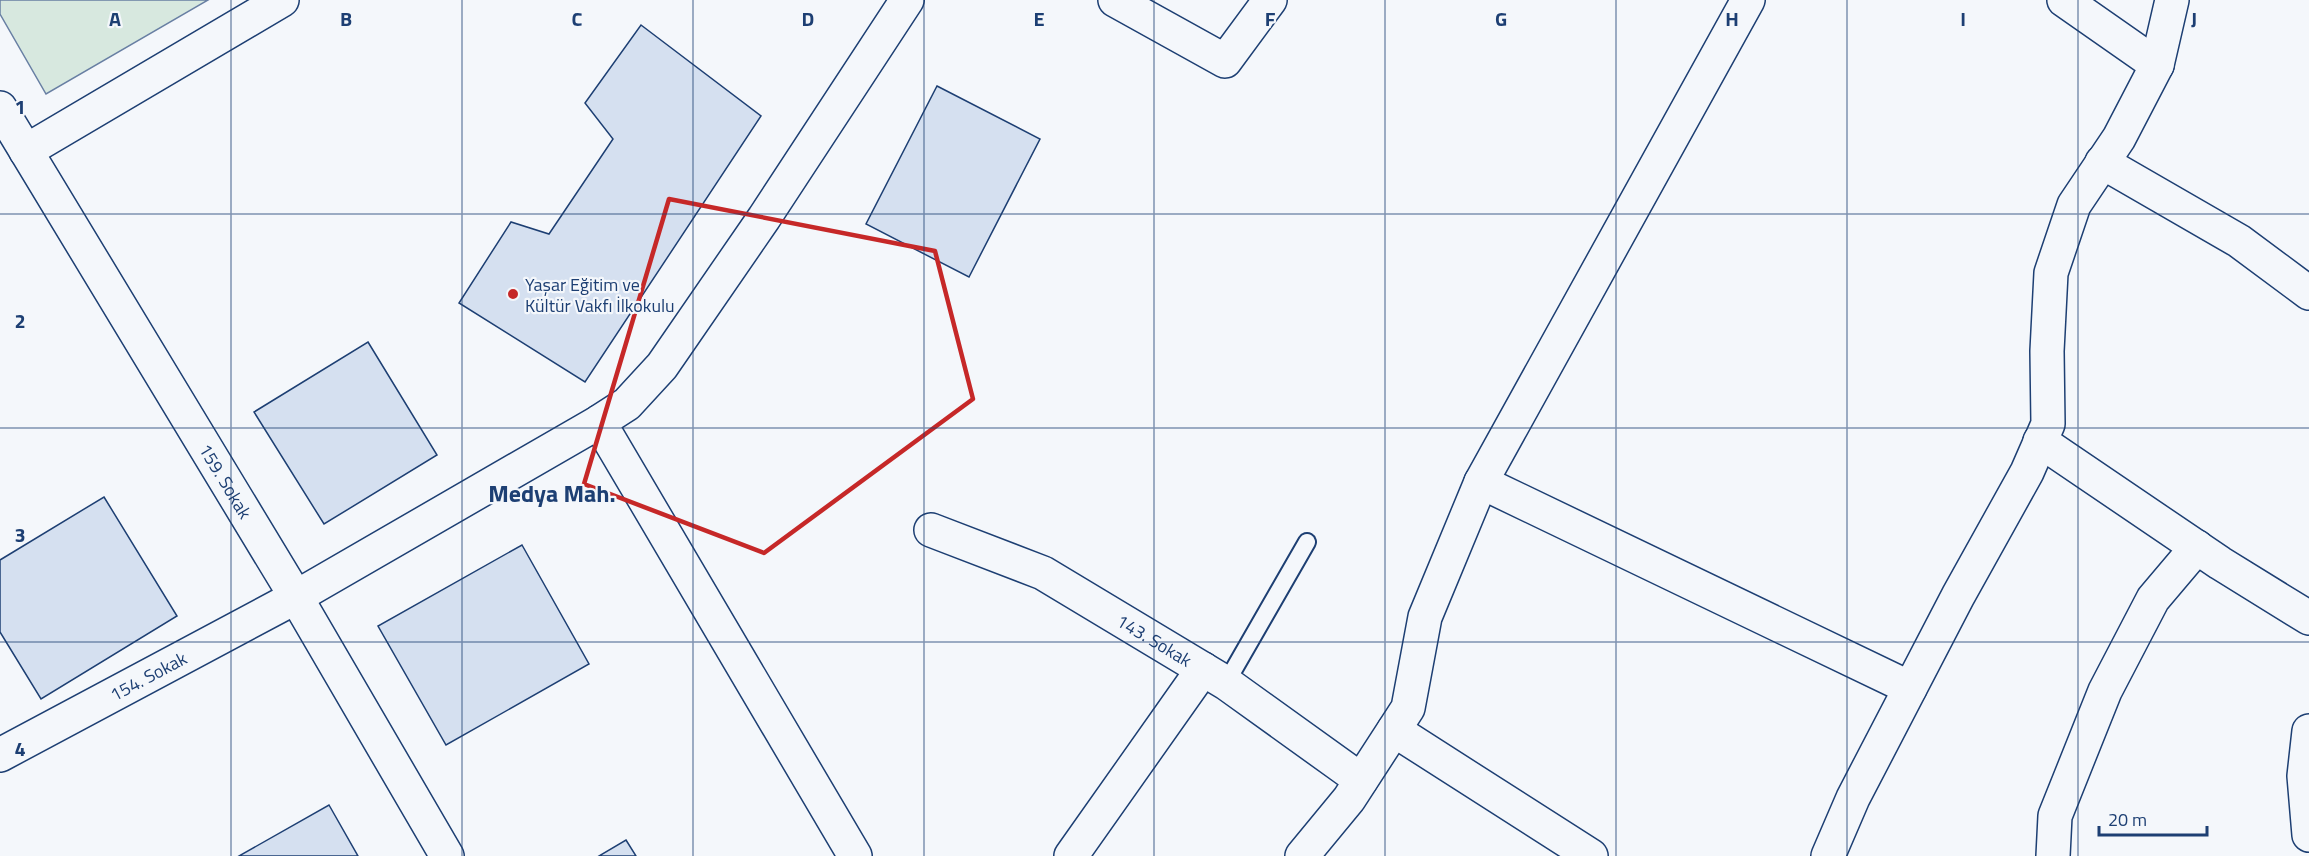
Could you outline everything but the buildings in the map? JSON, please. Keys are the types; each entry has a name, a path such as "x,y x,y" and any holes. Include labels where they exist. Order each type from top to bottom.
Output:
{"street":[{"path":"26,151 282,0"},
{"name":"154. Sokak","path":"0,755 296,597 627,404 662,366 764,218 907,0"},
{"path":"1115,0 1225,60 1270,0"},
{"path":"1302,856 1349,799 1408,708 1425,617 1481,482 1748,0"},
{"path":"2064,0 2157,65"},
{"path":"1828,856 1853,798 1958,596 2027,472 2048,424 2047,351 2051,273 2074,205 2119,138 2157,65 2172,0"},
{"name":"159. Sokak","path":"0,108 296,597 447,856"},
{"path":"2102,162 2239,241 2309,293"},
{"path":"599,422 855,856"},
{"path":"2040,441 2197,547 2309,618"},
{"path":"1481,482 1910,688"},
{"name":"143. Sokak","path":"931,530 1043,573 1214,676 1361,780"},
{"path":"2053,856 2055,816 2105,691 2153,599 2197,547"},
{"path":"1071,856 1214,676"},
{"path":"1394,730 1555,847 1591,856"},
{"path":"2309,731 2304,776 2309,835"}],"lane":[{"path":"1214,676 1307,542"}],"highlighted area":[{"path":"669,199 935,251 973,399 764,553 584,484"}],"shaded area":[{"path":"0,0 208,0 46,94 0,14"}],"place":[{"name":"Yaşar Eğitim ve Kültür Vakfı İlkokulu","path":"513,294"}],"district":[{"name":"Medya Mah.","path":"552,493"}]}
